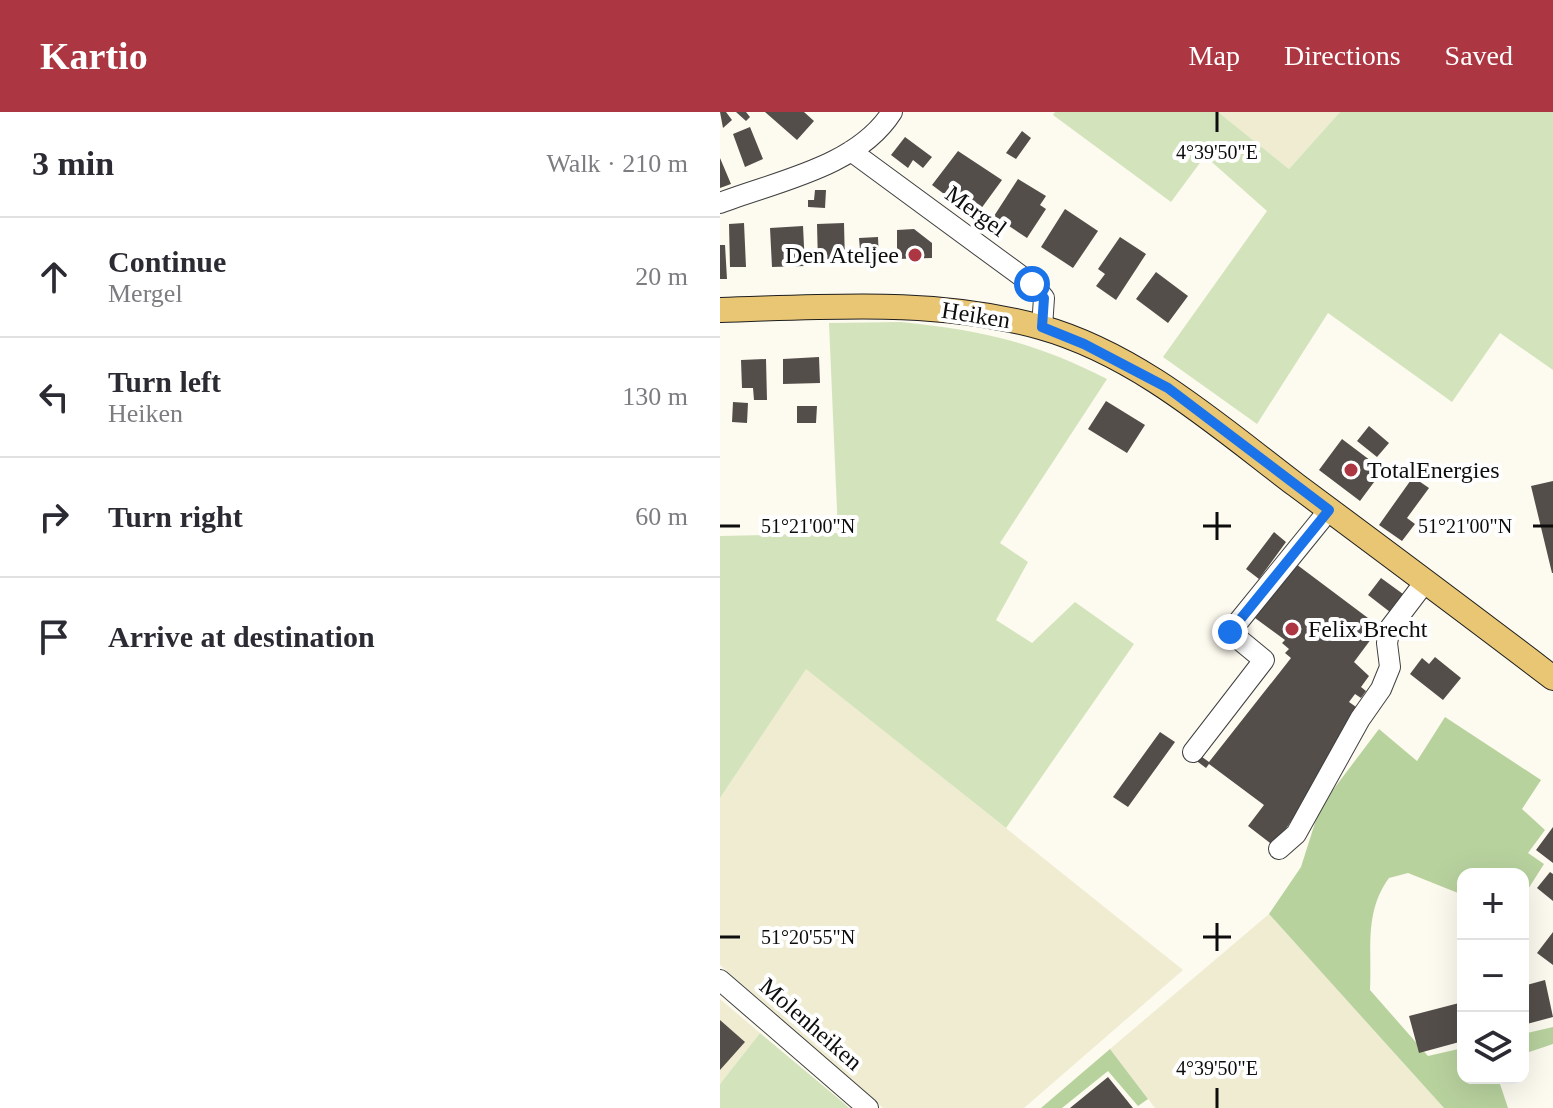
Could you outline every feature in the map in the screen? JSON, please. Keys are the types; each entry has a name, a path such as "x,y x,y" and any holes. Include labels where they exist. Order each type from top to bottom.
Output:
{"main road":[{"name":"Heiken","path":"720,310 855,306 950,308 1042,327 1084,344 1168,388 1553,678"}],"street":[{"path":"720,203 851,151 864,144 892,112"},
{"name":"Mergel","path":"851,151 1032,284 1044,298 1042,327"},
{"path":"1193,752 1264,660 1230,632 1329,510"},
{"path":"1279,849 1296,834 1360,719 1381,689 1390,667 1387,643 1390,628 1425,582"},
{"name":"Molenheiken","path":"720,980 868,1108"}],"shaded area":[{"path":"1218,112 1340,112 1289,169"},
{"path":"806,668 1183,970 1024,1108 883,1108 720,965 720,798"},
{"path":"1269,914 1444,1108 1155,1108 1110,1049"},
{"path":"720,999 760,1033 720,1084"}],"green space":[{"path":"1055,112 1218,112 1289,169 1340,112 1553,112 1553,370 1500,333 1452,402 1328,313 1257,424 1163,357 1267,211 1205,156 1171,202 1053,115"},
{"path":"901,322 1007,340 1056,356 1107,379 1000,543 1028,562 996,620 1032,643 1075,602 1134,644 1006,828 806,669 720,798 720,536 838,533 829,323"},
{"path":"1445,717 1541,780 1522,809 1545,830 1528,853 1544,864 1529,888 1529,868 1457,868 1457,893 1408,873 1389,878 1376,904 1370,946 1370,990 1428,1056 1457,1049 1457,1084 1500,1084 1508,1108 1444,1108 1269,914 1301,867 1320,807 1379,729 1417,761"},
{"path":"1553,1027 1553,1044 1529,1052 1529,1033"},
{"path":"760,1033 849,1108 720,1108 720,1084"},
{"path":"1110,1049 1148,1099 1138,1106 1108,1071 1062,1108 1041,1108"}],"building":[{"path":"720,112 726,112 732,120 723,128"},
{"path":"736,112 746,112 750,117 746,121"},
{"path":"765,112 804,112 814,121 797,140"},
{"path":"750,127 763,159 745,167 733,134"},
{"path":"1022,131 1031,138 1016,159 1006,153"},
{"path":"905,137 932,157 923,168 913,160 908,168 891,155"},
{"path":"958,151 1002,180 975,217 932,185"},
{"path":"720,158 731,184 720,188"},
{"path":"1018,179 1046,196 1040,205 1046,209 1027,238 994,216"},
{"path":"815,190 826,190 825,208 808,207 808,200 814,200"},
{"path":"1065,209 1098,231 1073,268 1041,247"},
{"path":"744,223 746,267 730,267 729,224"},
{"path":"844,223 845,263 818,264 817,224"},
{"path":"803,226 805,266 772,267 770,228"},
{"path":"914,229 932,243 932,258 897,259 897,230"},
{"path":"878,237 879,261 861,262 859,238"},
{"path":"1120,237 1146,254 1116,300 1096,286 1105,274 1098,269"},
{"path":"720,245 725,245 727,279 720,279"},
{"path":"1156,272 1188,296 1168,323 1136,299"},
{"path":"819,357 820,383 783,384 783,359"},
{"path":"766,359 767,400 754,400 753,388 742,388 741,360"},
{"path":"1106,401 1145,425 1127,453 1088,429"},
{"path":"733,402 748,403 747,423 732,422"},
{"path":"797,406 817,406 816,423 797,423"},
{"path":"1369,426 1389,443 1377,457 1357,441"},
{"name":"TotalEnergies","path":"1342,439 1383,470 1360,501 1319,470"},
{"path":"1413,477 1429,488 1407,518 1415,524 1402,541 1379,525"},
{"path":"1553,481 1553,573 1552,573 1531,486"},
{"path":"1274,532 1286,542 1259,579 1246,569"},
{"path":"1296,564 1380,627 1354,662 1369,676 1361,687 1366,691 1361,698 1355,694 1349,702 1359,709 1340,734 1347,740 1274,846 1248,826 1264,805 1209,764 1206,768 1194,759 1198,754 1209,762 1291,658 1285,653 1289,649 1282,643 1285,640 1255,618"},
{"path":"1381,578 1403,594 1390,612 1368,595"},
{"path":"1435,657 1461,678 1443,700 1410,674 1422,658 1429,664"},
{"path":"1160,732 1175,742 1128,807 1113,797"},
{"path":"1553,827 1553,863 1536,850"},
{"path":"1550,872 1553,874 1553,901 1537,888"},
{"path":"1553,932 1553,965 1537,953"},
{"path":"1545,980 1553,1017 1529,1023 1529,984"},
{"path":"1457,1004 1457,1043 1419,1053 1409,1016"},
{"path":"720,1020 745,1042 720,1070"},
{"path":"1108,1077 1133,1108 1070,1108"}],"place":[{"name":"Den Ateljee","path":"915,255"},
{"name":"TotalEnergies","path":"1351,470"},
{"name":"Felix Brecht","path":"1292,629"}],"route":[{"path":"1032,284 1044,298 1042,327 1084,344 1168,388 1329,510 1230,632"}]}
